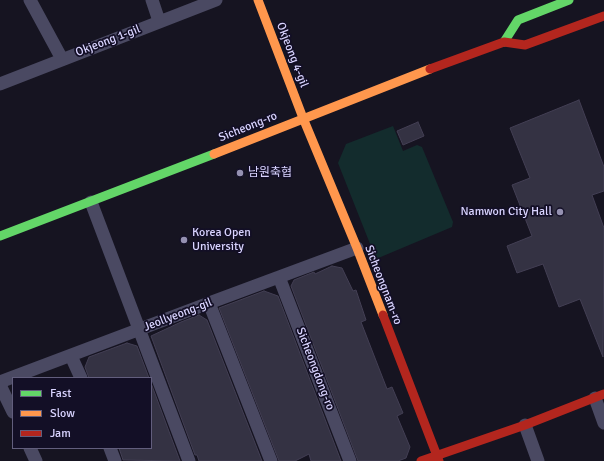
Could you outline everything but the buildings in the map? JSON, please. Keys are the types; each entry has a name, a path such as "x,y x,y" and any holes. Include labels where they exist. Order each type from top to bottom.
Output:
{"street":[{"path":"30,0 62,59"},
{"path":"152,0 159,21"},
{"name":"Okjeong 1-gil","path":"0,84 216,0"},
{"name":"Okjeong 4-gil","path":"258,0 302,118"},
{"path":"504,42 518,20 568,0"},
{"name":"Sicheong-ro","path":"0,236 91,202 434,67 504,42 525,45 604,16"},
{"name":"Sicheongnam-ro","path":"302,118 357,248 437,458"},
{"path":"91,202 189,461"},
{"name":"Jeollyeong-gil","path":"18,377 209,302 279,278 357,248"},
{"name":"Sicheongdong-ro","path":"279,278 350,461"},
{"path":"209,302 271,461"},
{"path":"71,356 81,377"},
{"name":"Jeollyeong-gil","path":"0,384 12,379"},
{"path":"0,384 12,410"},
{"path":"421,461 437,458 599,396 604,423"},
{"path":"525,425 538,461"},
{"path":"30,449 36,461"},
{"path":"110,449 115,461"}],"green space":[{"path":"393,126 403,151 417,145 422,147 453,222 452,227 376,259 338,163 346,144"}],"traffic: fast":[{"path":"504,42 518,20 569,0"},
{"path":"0,236 214,154"}],"traffic: slow":[{"path":"258,0 303,118 383,315"},
{"path":"214,154 430,69"}],"traffic: jam":[{"path":"430,69 504,42 525,45 604,16"},
{"path":"383,315 439,461"},
{"path":"421,461 525,425 604,394"}],"place":[{"name":"남원축협","path":"240,173"},
{"name":"Namwon City Hall","path":"560,212"},
{"name":"Korea Open University","path":"184,240"}]}
